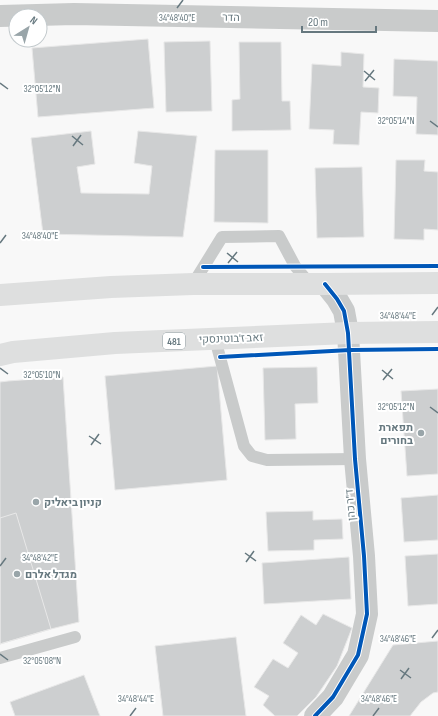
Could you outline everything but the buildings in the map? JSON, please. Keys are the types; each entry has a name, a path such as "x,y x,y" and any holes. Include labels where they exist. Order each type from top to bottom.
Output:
{"main road":[{"path":"0,296 111,287 193,284 438,283"},
{"name":"זאב ז'בוטינסקי","path":"0,355 13,352 115,343 348,333 438,332"}],"street":[{"name":"הדר","path":"0,16 225,8 438,21"},
{"name":"ד\"ר כהן","path":"315,716 333,697 358,656 367,614 364,556 355,459 348,333 344,311 337,299 318,284"}],"lane":[{"path":"193,284 222,237 279,236 295,266 318,284"},
{"path":"215,339 244,446 252,456 267,460 355,459"},
{"path":"0,658 75,637"}],"cycle path":[{"path":"203,267 438,266"},
{"path":"315,716 333,697 358,655 367,614 364,556 355,459 348,333 344,311 325,284"},
{"path":"220,357 350,350 438,349"}],"place":[{"name":"תפארת בחורים","path":"421,433"},
{"name":"קניון ביאליק","path":"36,502"},
{"name":"מגדל אלרם","path":"17,574"}]}
